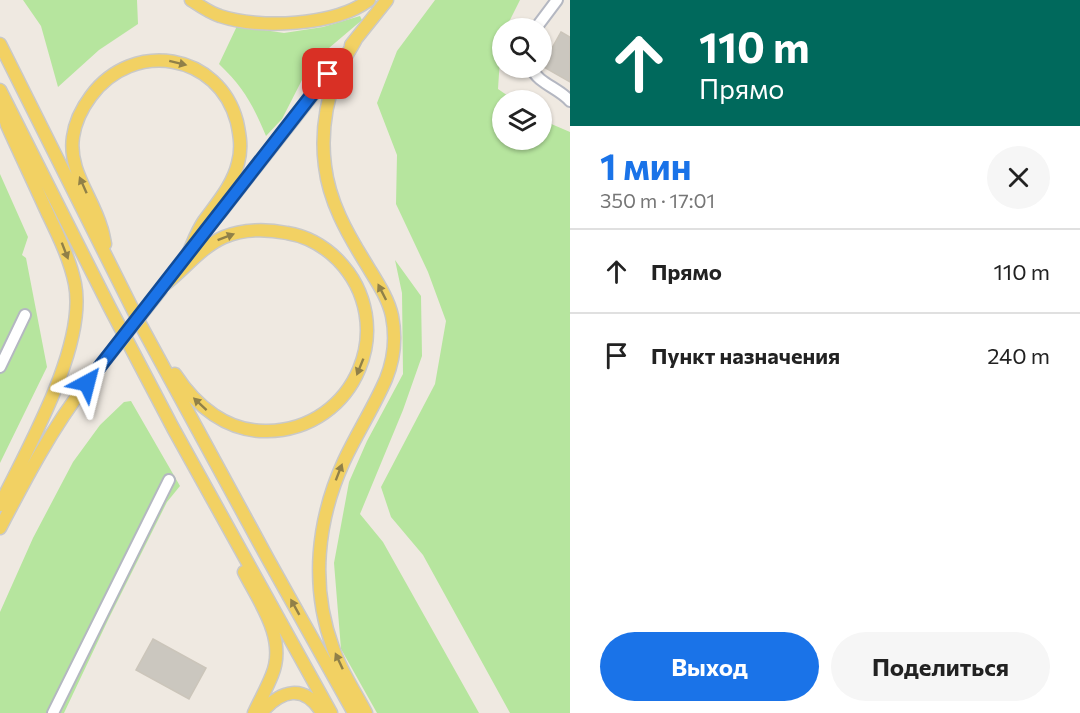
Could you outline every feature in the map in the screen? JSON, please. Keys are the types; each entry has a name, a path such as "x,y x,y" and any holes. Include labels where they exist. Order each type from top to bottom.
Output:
{"main road":[{"path":"191,0 220,16 258,23 312,21 345,12 369,0"},
{"path":"0,528 44,445 64,413 387,0"},
{"path":"356,39 337,73 328,102 324,143 325,165 333,200 340,216 390,308 394,343 384,385 350,448 328,503 322,532 319,578 323,616 333,650 366,713"},
{"path":"0,44 138,321 354,713"},
{"path":"108,260 101,226 75,166 72,150 73,136 80,113 100,85 125,67 151,60 184,64 214,82 229,102 240,137 238,163 234,176 203,222 188,254"},
{"path":"0,90 115,318 331,713"},
{"path":"0,101 7,125 63,247 75,286 77,307 69,351 50,399 0,505"},
{"path":"138,321 183,387 194,399 213,416 243,429 279,431 310,423 345,393 362,364 368,330 362,297 344,266 333,255 308,239 268,230 225,236 209,245 163,287"},
{"path":"201,478 211,509 277,642 273,674 254,713"},
{"path":"261,713 279,696 292,692 305,695 322,713"}],"lane":[{"path":"544,18 557,0"},
{"path":"539,78 565,95 570,101"},
{"path":"0,367 25,315"},
{"path":"53,713 169,480"}],"green space":[{"path":"23,0 137,0 138,24 99,50 58,87 41,26"},
{"path":"435,0 520,0 511,18 492,18 492,78 499,78 499,90 492,90 492,150 552,150 552,124 570,132 570,713 510,713 423,555 391,517 381,487 435,384 446,321 428,272 396,204 397,155 377,103 397,51"},
{"path":"360,16 362,20 329,48 303,78 282,119 266,136 247,97 219,64 237,26 284,33 323,27"},
{"path":"0,174 28,237 22,255 26,258 47,367 0,463"},
{"path":"395,260 421,296 422,356 403,410 360,514 383,542 479,713 377,713 341,649 334,563 349,482 367,441 403,374 402,293"},
{"path":"131,401 180,486 167,502 64,713 0,713 0,612 33,538 73,462 100,425 124,402"}],"building":[{"path":"561,32 570,37 570,82 552,72 552,48"},
{"path":"153,639 206,668 189,699 136,670"}],"route":[{"path":"87,383 328,74"}]}
